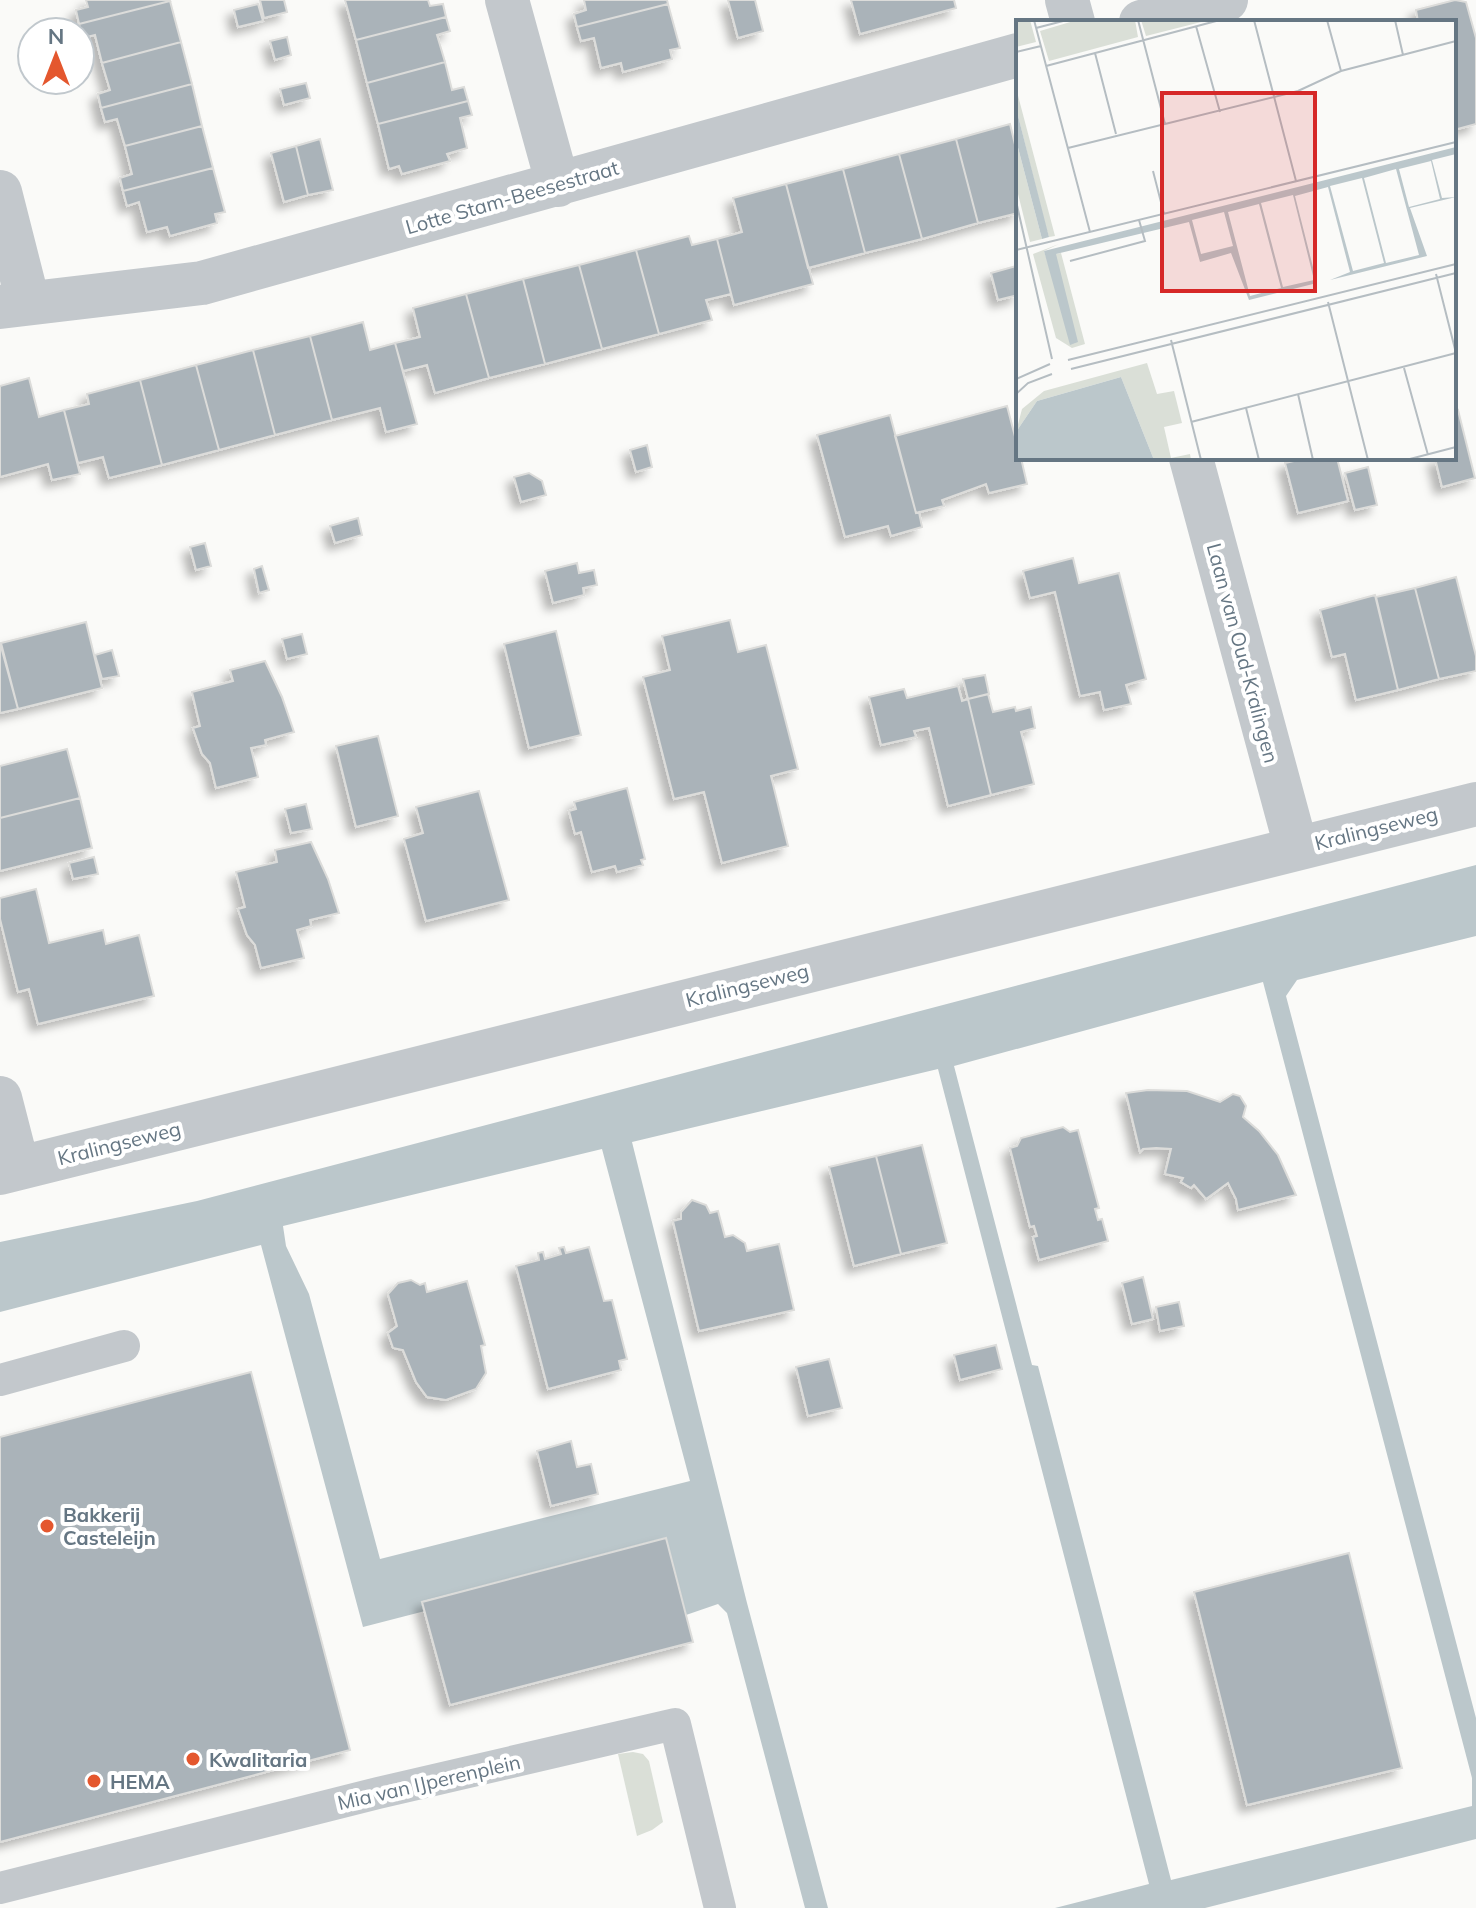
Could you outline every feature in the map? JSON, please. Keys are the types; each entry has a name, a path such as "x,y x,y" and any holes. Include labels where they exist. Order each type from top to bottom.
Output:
{"street":[{"path":"507,0 558,185"},
{"path":"1067,0 1072,20"},
{"path":"1149,20 1226,0"},
{"name":"Lotte Stam-Beesestraat","path":"14,304 202,283 1016,56"},
{"path":"0,192 14,304"},
{"name":"Laan van Oud-Kralingen","path":"1192,460 1296,847"},
{"name":"Kralingseweg","path":"0,1098 9,1171 1476,804"}],"lane":[{"path":"0,1380 124,1346"},
{"name":"Mia van IJperenplein","path":"0,1888 378,1793 675,1724 720,1908"}],"shaded area":[{"path":"1476,865 1476,936 1297,980 1286,996 1476,1718 1476,1839 1205,1908 1055,1908 1149,1884 938,1069 632,1142 747,1603 828,1908 805,1908 727,1613 718,1604 686,1615 665,1539 423,1601 425,1611 363,1627 261,1245 0,1312 0,1242 197,1201","holes":["1263,982 1472,1778 1472,1806 1171,1880 1038,1366 1032,1365 954,1066","602,1149 690,1481 380,1559 309,1294 286,1246 283,1226"]},
{"path":"618,1754 643,1754 649,1761 663,1822 637,1836"}],"building":[{"path":"86,0 170,1 96,20 96,16 77,16 76,10 88,7"},
{"path":"260,0 284,0 287,12 264,18"},
{"path":"345,0 428,0 430,6 443,4 446,17 356,40"},
{"path":"584,0 667,0 668,4 577,27 574,14 586,10"},
{"path":"728,0 755,0 763,31 738,38"},
{"path":"851,0 954,0 956,8 860,34"},
{"path":"1455,0 1466,2 1476,38 1476,124 1456,129 1456,20 1418,20 1416,10"},
{"path":"170,1 181,42 102,63 96,39 96,20"},
{"path":"258,4 263,21 238,27 234,10"},
{"path":"668,4 680,48 670,50 672,59 623,72 621,63 601,68 594,38 581,41 577,27"},
{"path":"446,17 450,31 437,35 445,62 367,83 356,40"},
{"path":"287,37 291,55 275,60 270,41"},
{"path":"181,42 192,84 101,108 98,94 110,90 102,63"},
{"path":"445,62 452,90 464,87 468,101 378,124 367,83"},
{"path":"306,83 310,98 284,105 280,89"},
{"path":"192,84 202,126 125,146 117,119 105,122 101,108"},
{"path":"468,101 472,115 460,118 467,148 447,154 450,161 402,174 399,166 389,169 378,124"},
{"path":"1010,124 1016,149 1016,214 978,223 956,139"},
{"path":"202,126 213,168 123,191 120,178 132,174 125,146"},
{"path":"320,139 333,190 308,195 296,146"},
{"path":"956,139 978,223 922,239 899,154"},
{"path":"296,146 308,195 284,202 271,153"},
{"path":"899,154 922,239 865,253 843,169"},
{"path":"213,168 225,212 215,214 217,223 170,236 167,227 147,232 139,202 127,206 123,191"},
{"path":"843,169 865,253 808,268 786,184"},
{"path":"786,184 813,284 734,305 717,239 742,232 733,198"},
{"path":"689,236 692,245 717,239 731,294 706,300 712,320 659,334 636,250"},
{"path":"636,250 659,334 602,349 579,265"},
{"path":"579,265 602,349 545,364 523,279"},
{"path":"1016,266 1016,296 998,300 991,273"},
{"path":"523,279 545,364 489,378 466,294"},
{"path":"466,294 489,378 435,393 427,365 403,371 395,343 420,337 413,308"},
{"path":"363,322 370,350 395,343 417,424 386,432 380,408 332,420 310,336"},
{"path":"310,336 332,420 275,435 253,350"},
{"path":"253,350 275,435 219,450 196,365"},
{"path":"196,365 219,450 162,465 140,380"},
{"path":"29,378 39,417 64,410 80,474 52,480 48,464 0,477 0,386"},
{"path":"140,380 162,465 109,478 103,457 78,463 64,410 89,404 87,394"},
{"path":"1007,406 1016,440 1016,460 1021,460 1027,484 989,493 986,484 942,500 944,506 916,513 895,436"},
{"path":"1456,411 1475,478 1442,487 1435,460 1456,460"},
{"path":"890,415 922,527 891,536 888,526 845,537 817,435"},
{"path":"647,445 652,467 636,472 630,450"},
{"path":"1338,460 1348,501 1298,513 1285,463"},
{"path":"1368,467 1377,505 1355,510 1345,473"},
{"path":"529,473 542,481 546,495 521,502 514,477"},
{"path":"358,518 362,535 335,543 330,526"},
{"path":"205,543 211,566 196,570 190,547"},
{"path":"1073,558 1079,583 1119,573 1146,679 1126,685 1131,704 1104,710 1100,692 1080,696 1055,592 1030,598 1023,571"},
{"path":"577,563 579,573 594,570 597,585 583,588 584,595 553,603 545,571"},
{"path":"262,566 269,590 259,593 254,569"},
{"path":"1456,577 1476,656 1476,671 1439,679 1415,588"},
{"path":"1415,588 1439,679 1398,690 1376,597"},
{"path":"1375,595 1398,690 1356,700 1345,654 1332,657 1320,610"},
{"path":"730,620 738,652 766,645 798,769 771,776 788,846 722,863 704,792 674,799 643,677 670,670 662,636"},
{"path":"86,622 102,688 18,709 1,643"},
{"path":"556,631 581,735 529,748 504,644"},
{"path":"302,634 307,654 287,659 282,639"},
{"path":"0,643 18,709 0,713"},
{"path":"112,650 119,676 102,679 95,655"},
{"path":"265,661 294,732 265,740 266,745 251,748 258,777 216,788 210,763 202,754 193,728 200,726 192,692 233,681 230,670"},
{"path":"985,675 989,694 968,699 963,679"},
{"path":"958,686 962,701 968,699 991,795 948,806 929,728 914,731 916,737 881,745 869,697 904,689 907,698"},
{"path":"988,694 993,712 1031,707 1035,728 1021,732 1034,784 991,795 968,699"},
{"path":"378,736 398,816 356,827 336,746"},
{"path":"67,749 80,798 0,818 0,766"},
{"path":"627,788 645,859 641,860 643,865 617,872 615,866 592,872 581,832 575,834 569,811 576,809 574,802"},
{"path":"479,791 509,900 426,921 404,839 423,833 416,807"},
{"path":"80,798 92,848 0,871 0,818"},
{"path":"306,804 312,829 291,833 285,809"},
{"path":"311,842 339,913 310,920 311,926 297,930 304,958 261,968 255,945 247,935 238,909 245,907 236,872 277,862 275,850"},
{"path":"94,857 98,874 73,879 69,863"},
{"path":"36,889 49,943 103,930 106,944 139,935 154,996 38,1024 29,989 18,992 0,919 0,898"},
{"path":"1187,1091 1220,1102 1233,1094 1240,1096 1246,1106 1243,1117 1278,1155 1296,1195 1238,1210 1228,1183 1206,1199 1194,1185 1191,1188 1181,1182 1183,1178 1165,1174 1171,1149 1143,1149 1140,1152 1126,1093"},
{"path":"1063,1127 1070,1132 1078,1130 1099,1208 1095,1209 1098,1220 1102,1219 1108,1241 1039,1260 1033,1237 1037,1236 1034,1226 1030,1227 1010,1148 1017,1146 1021,1138"},
{"path":"922,1145 947,1243 901,1254 876,1156"},
{"path":"876,1156 901,1254 854,1266 829,1167"},
{"path":"692,1200 706,1205 710,1213 718,1211 725,1237 733,1235 745,1243 747,1251 779,1244 794,1310 699,1331 673,1221 681,1219 681,1212"},
{"path":"564,1247 566,1253 589,1247 604,1301 612,1300 627,1359 619,1361 621,1370 548,1389 516,1266 539,1260 538,1253 543,1252 545,1259 561,1254 559,1248"},
{"path":"1143,1277 1153,1319 1132,1324 1122,1283"},
{"path":"411,1280 420,1285 425,1283 427,1292 467,1281 485,1345 481,1346 486,1373 476,1389 446,1400 427,1397 416,1382 403,1350 393,1348 388,1333 397,1326 388,1294 398,1283"},
{"path":"1179,1302 1184,1326 1160,1331 1156,1307"},
{"path":"996,1345 1002,1369 960,1380 954,1355"},
{"path":"829,1359 842,1408 808,1416 796,1367"},
{"path":"251,1372 350,1750 0,1842 0,1437"},
{"path":"571,1441 577,1467 591,1464 598,1494 551,1506 537,1451"},
{"path":"666,1538 693,1642 450,1705 422,1602"},
{"path":"1349,1553 1402,1768 1247,1805 1194,1592"}],"place":[{"name":"Bakkerij Casteleijn","path":"47,1526"},
{"name":"Kwalitaria","path":"193,1759"},
{"name":"HEMA","path":"94,1781"}]}
